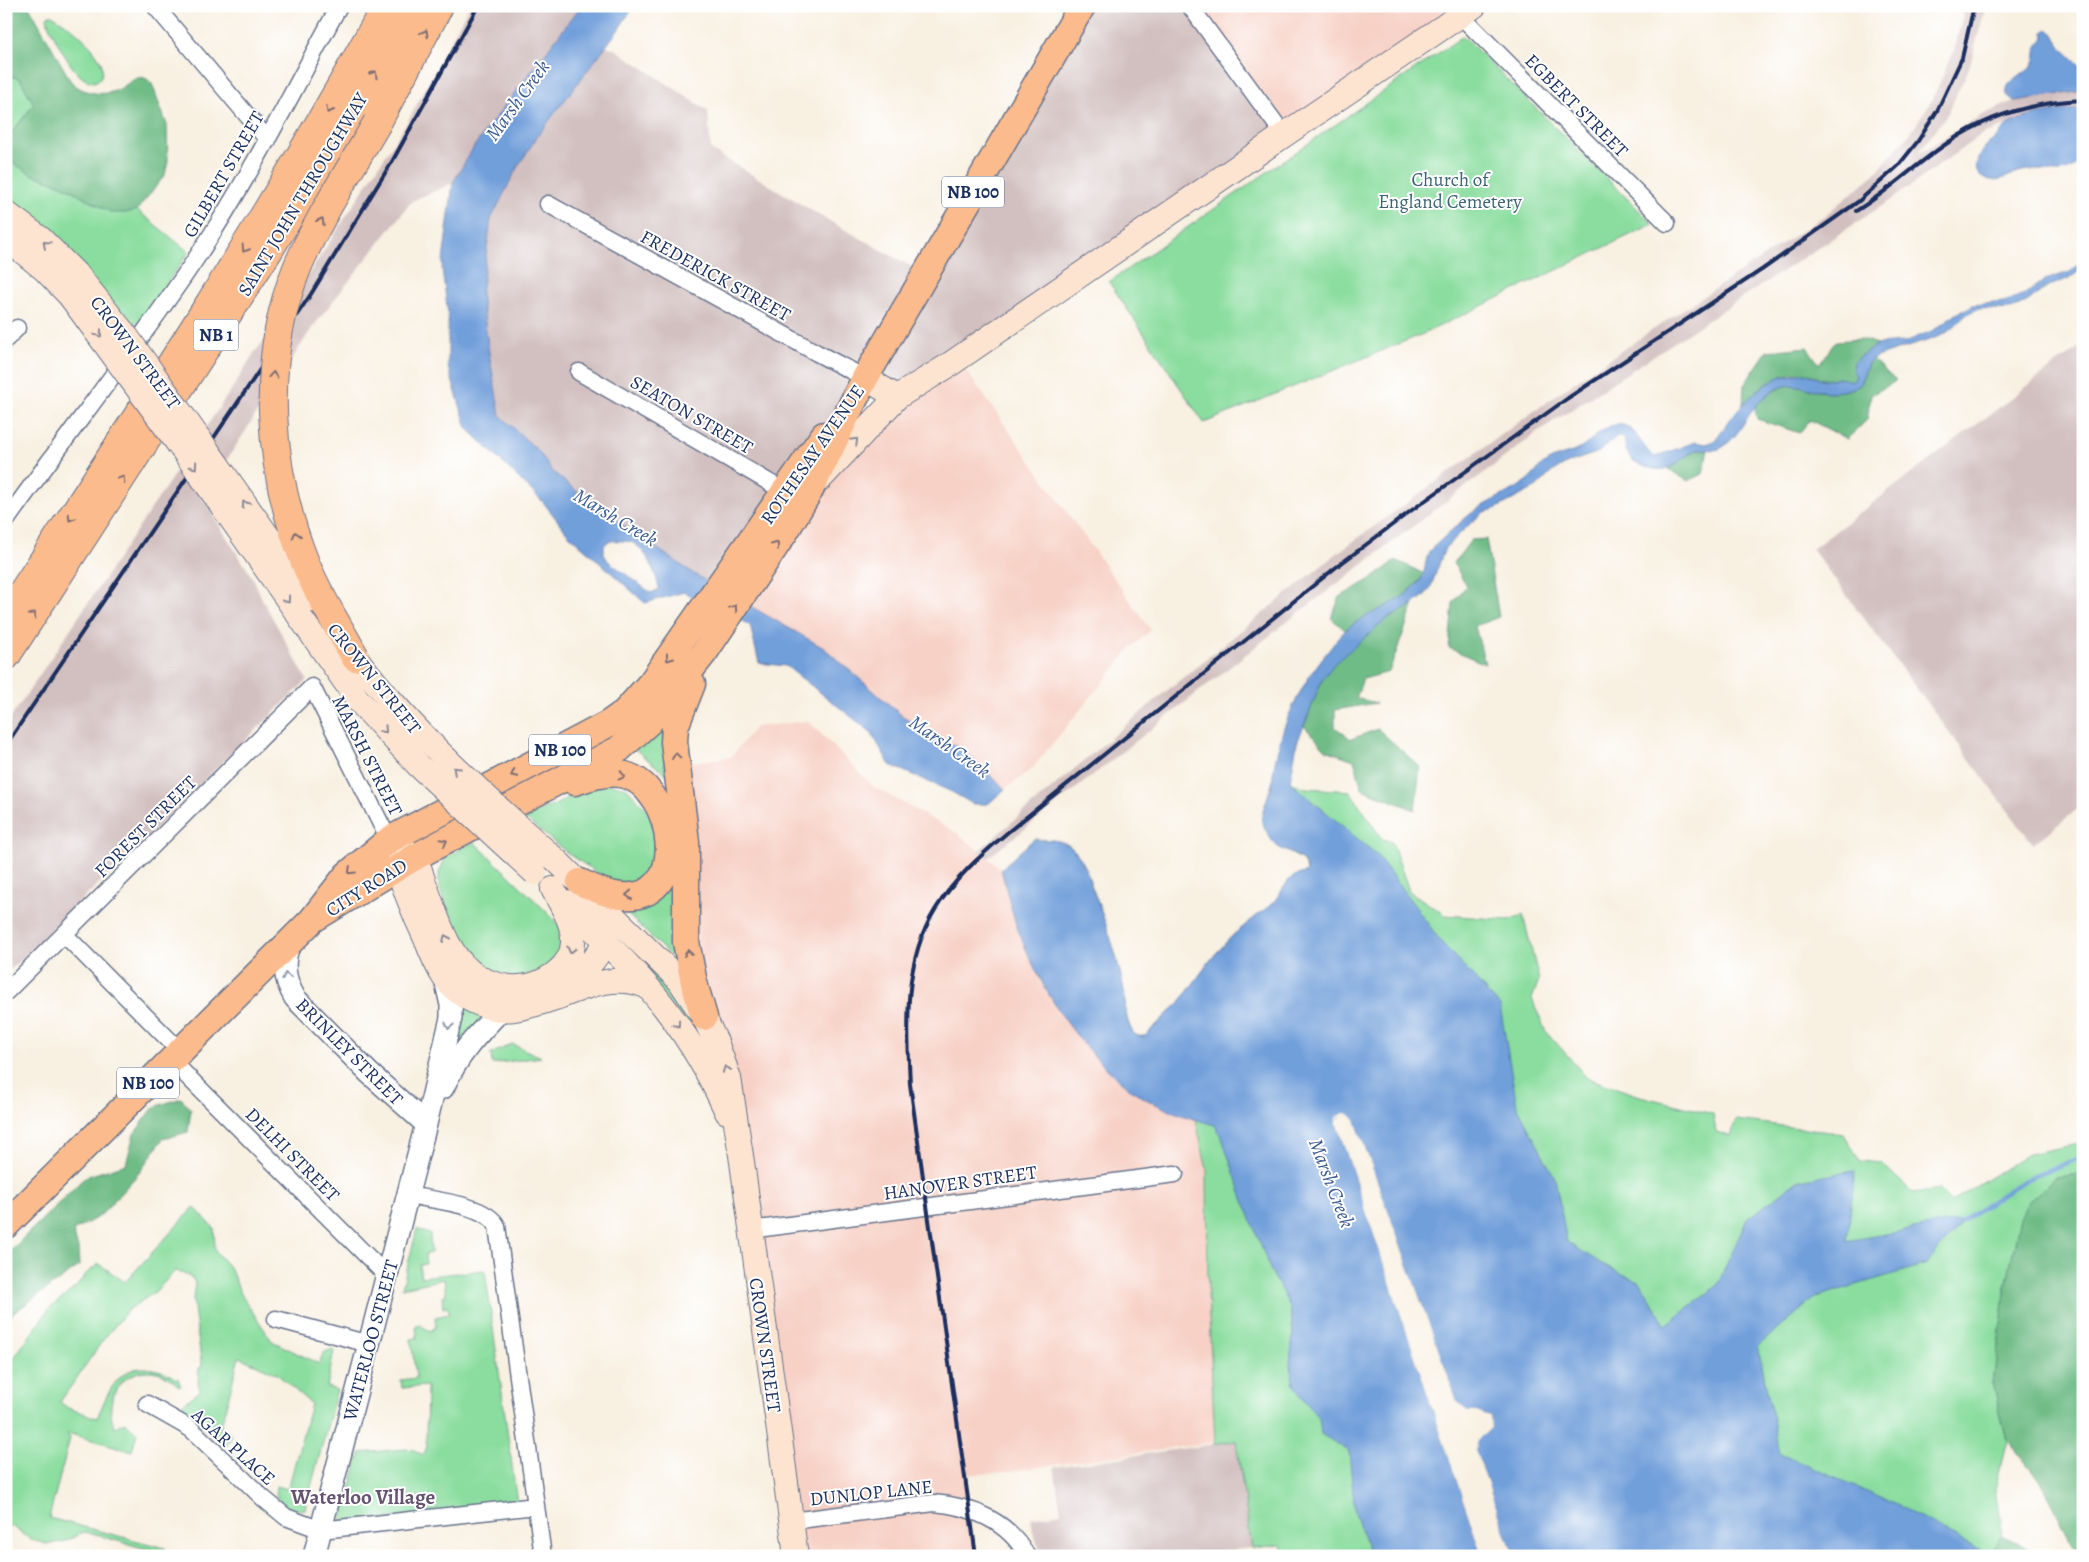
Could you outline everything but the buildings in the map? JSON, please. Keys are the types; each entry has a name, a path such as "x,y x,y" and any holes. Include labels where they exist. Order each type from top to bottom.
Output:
{"highway":[{"name":"SAINT JOHN THROUGHWAY","path":"6,617 251,239 330,108 386,6"},
{"name":"SAINT JOHN THROUGHWAY","path":"6,656 269,250 351,116 414,6"},
{"path":"355,657 314,582 304,560 294,529 279,469 273,418 274,357 280,324 297,270 311,238 377,123 439,6"}],"main road":[{"name":"NB 100","path":"865,378 1082,6"},
{"path":"810,490 897,397 946,367 1467,11"},
{"name":"CROWN STREET","path":"6,213 41,239 75,287 185,454 358,700 419,766 553,889 664,1006 710,1076 737,1134"},
{"name":"CROWN STREET","path":"6,238 75,287 133,344 355,657 401,713 444,759 580,882 680,981 704,1017 716,1042 729,1078 796,1556"},
{"path":"865,378 897,397"},
{"name":"ROTHESAY AVENUE","path":"738,580 786,532 810,490 865,378"},
{"name":"ROTHESAY AVENUE","path":"738,580 784,491 865,378"},
{"name":"NB 100","path":"708,624 738,580"},
{"name":"CITY ROAD","path":"312,920 406,862 619,749 655,715 704,653 708,624"},
{"name":"CITY ROAD","path":"312,920 347,875 388,840 608,724 637,700 708,624"},
{"path":"704,653 675,727 674,742 684,822 687,865 686,942 694,983 704,1017"},
{"path":"588,735 619,749 655,775 673,797 684,822"},
{"path":"525,798 602,774 622,774 636,781 648,792 658,806 669,839 670,857 656,886 645,893 617,896 602,892 580,882"},
{"path":"388,840 406,862 454,955 466,969 500,986 520,987 539,981 555,974 567,963 572,952 571,925 553,889"},
{"path":"406,862 417,920 445,979 465,998 479,1004 503,1008 520,1008 610,980 636,982 646,986"},
{"path":"551,999 594,962 605,942 613,914"},
{"name":"NB 100","path":"6,1225 312,920"}],"street":[{"name":"GILBERT STREET","path":"6,521 129,355 206,244 268,140 338,6"},
{"path":"1190,6 1284,135"},
{"path":"164,10 268,140"},
{"name":"EGBERT STREET","path":"1467,11 1667,223"},
{"name":"FREDERICK STREET","path":"548,204 865,378"},
{"name":"SEATON STREET","path":"579,372 784,491"},
{"name":"MARSH STREET","path":"312,687 388,840"},
{"name":"FOREST STREET","path":"6,992 312,687"},
{"name":"DELHI STREET","path":"65,934 175,1055 387,1276"},
{"name":"BRINLEY STREET","path":"290,942 284,966 288,986 295,998 369,1073 426,1124"},
{"path":"426,1124 451,1018 451,1006 445,979"},
{"path":"426,1124 466,1047 503,1008"},
{"name":"WATERLOO STREET","path":"314,1556 426,1124"},
{"name":"HANOVER STREET","path":"750,1230 1175,1174"},
{"path":"408,1195 478,1210 490,1216 497,1226 543,1556"},
{"path":"276,1319 369,1344"},
{"name":"AGAR PLACE","path":"147,1404 191,1428 262,1498 286,1517 321,1530"},
{"name":"DUNLOP LANE","path":"791,1521 934,1503 950,1504 969,1508 1005,1528 1027,1556"},
{"path":"321,1530 536,1506"}],"shaded area":[{"path":"469,6 581,6 475,145 453,183 412,201 312,328 202,498 254,580 262,599 307,680 6,974 6,725 254,353 273,329 408,121"},
{"path":"1082,6 1190,6 1284,135 897,397 865,378 719,587 694,574 590,502 553,472 539,452 500,415 481,293 491,219 518,166 539,134 606,46 615,49 708,111 711,150 824,218 926,273"},
{"path":"1190,6 1474,6 1284,135"},
{"path":"1965,6 1986,6 1969,68 1948,113 1918,154 1980,116 2014,101 2083,91 2083,109 2037,115 1982,134 1891,200 1542,429 1292,618 988,858 978,851 1159,697 1340,551 1576,381 1824,216 1875,174 1912,131 1933,98 1953,53"},
{"path":"2083,344 2083,805 2033,844 1812,549"},
{"path":"958,359 1151,630 1132,647 1031,770 1005,789 962,749 906,719 741,599 845,451"},
{"path":"808,721 874,787 957,833 1001,869 1018,930 1041,983 1080,1039 1128,1087 1146,1098 1196,1120 1207,1170 1208,1295 1215,1442 996,1473 964,1475 976,1556 796,1556 749,1221 704,1017 677,764 731,757 755,727"},
{"path":"1236,1441 1252,1548 1191,1556 1042,1556 1033,1532 1031,1518 1061,1513 1054,1467"}],"green space":[{"path":"6,6 29,6 70,80 79,88 98,93 111,92 139,78 148,80 152,84 167,125 168,161 165,175 137,210 126,213 112,213 64,186 31,174 7,159 10,135 34,104 20,79 6,74"},
{"path":"49,15 52,15 73,29 95,53 102,65 102,75 97,81 88,81 73,68 49,26 47,18"},
{"name":"Church of England Cemetery","path":"1463,36 1653,224 1423,334 1204,423 1109,282"},
{"path":"6,74 20,79 34,104 10,135 31,174 60,184 107,210 126,212 137,210 189,252 134,329 6,202"},
{"path":"1861,339 1878,344 1854,362 1856,376 1853,381 1838,378 1823,379 1807,373 1795,373 1770,382 1743,404 1744,385 1767,351 1807,347 1819,364 1836,341"},
{"path":"1872,359 1896,381 1871,395 1867,420 1847,439 1810,420 1799,433 1757,419 1755,407 1771,393 1786,386 1798,385 1817,391 1828,392 1859,386"},
{"path":"1708,450 1703,474 1688,481 1668,469 1694,451"},
{"path":"1486,539 1499,617 1475,626 1485,664 1449,648 1453,603 1466,586 1454,563 1471,540"},
{"path":"1396,560 1424,574 1406,594 1345,630 1331,618 1340,597 1377,575"},
{"path":"1414,604 1389,672 1363,679 1356,698 1376,703 1335,710 1335,727 1351,739 1378,729 1420,767 1415,810 1362,789 1354,760 1326,750 1304,726 1323,679 1331,667 1363,636"},
{"path":"664,724 668,776 636,750"},
{"path":"1290,782 1306,788 1350,791 1382,839 1392,842 1409,891 1445,915 1508,920 1523,915 1539,980 1532,999 1545,1030 1587,1078 1640,1096 1713,1114 1716,1132 1730,1136 1736,1120 1844,1134 1860,1161 1881,1163 1913,1193 1939,1189 1951,1202 2028,1154 2083,1143 2083,1174 2055,1177 2020,1218 2006,1287 1993,1383 2007,1440 1995,1489 2002,1536 1991,1556 1514,1556 1486,1433 1492,1422 1355,1120 1344,1113 1336,1122 1482,1556 1283,1556 1281,1545 1252,1548 1236,1441 1213,1444 1215,1442 1208,1295 1207,1170 1196,1120 1152,1102 1128,1087 1077,1036 1050,996 1028,954 1014,917 1001,869 1034,839 1058,841 1073,849 1084,866 1117,961 1129,1026 1136,1035 1145,1036 1180,1002 1212,958 1232,936 1274,902 1289,880 1307,872 1301,859 1277,846 1263,821 1262,815 1271,786"},
{"path":"605,783 627,788 650,813 658,858 644,882 614,883 570,855 522,816 555,805 583,790"},
{"path":"474,842 551,916 561,929 562,951 548,968 517,978 490,970 476,961 467,950 443,899 439,885 439,873 449,855"},
{"path":"675,874 682,967 619,906"},
{"path":"616,932 681,998 711,1052 618,943"},
{"path":"456,1003 484,1016 448,1058"},
{"path":"512,1044 541,1057 492,1064 491,1054"},
{"path":"181,1098 191,1110 188,1132 163,1139 139,1173 100,1216 73,1231 78,1248 79,1266 12,1314 6,1327 6,1255 85,1177 126,1164 134,1134 154,1107"},
{"path":"2083,1174 2083,1552 2074,1545 2040,1480 2007,1440 1993,1383 2006,1287 2020,1218 2028,1202 2055,1177"},
{"path":"194,1207 214,1228 215,1251 230,1268 242,1296 272,1341 319,1364 323,1353 332,1349 334,1351 327,1387 337,1390 305,1509 288,1508 284,1505 277,1497 276,1486 288,1489 311,1404 277,1374 239,1357 220,1430 232,1435 225,1446 220,1445 181,1405 200,1391 198,1382 199,1368 202,1367 193,1300 195,1283 192,1278 182,1272 175,1271 155,1292 128,1310 103,1340 60,1402 68,1408 97,1418 104,1401 114,1385 127,1372 135,1369 144,1368 161,1371 176,1379 178,1378 181,1386 163,1374 148,1371 137,1373 127,1378 120,1385 114,1394 111,1416 115,1427 125,1422 137,1433 132,1451 67,1433 70,1438 49,1518 165,1548 165,1550 188,1556 172,1556 85,1532 63,1542 46,1544 32,1540 13,1527 9,1526 6,1530 6,1387 13,1359 49,1309 77,1286 87,1273 99,1264 125,1282"},
{"path":"417,1229 430,1234 431,1253 425,1254 426,1264 419,1265 421,1277 485,1270 517,1502 340,1525 360,1453 406,1449 414,1450 423,1455 427,1447 427,1386 402,1388 401,1380 416,1378 411,1339 417,1338 416,1325 420,1325 430,1331 436,1327 435,1317 449,1314 448,1307 443,1308 442,1296 446,1295 444,1279 402,1288"},
{"path":"2002,1536 2035,1551 2034,1556 1991,1556"}],"water":[{"name":"Marsh Creek","path":"581,6 634,6 616,33 539,134 518,166 491,219 481,293 500,415 539,452 553,472 590,502 694,574 824,648 906,719 962,749 1005,789 988,804 973,804 952,792 890,765 871,732 786,666 759,663 750,625 684,592 645,603 568,534 543,502 467,428 448,367 448,314 442,269 453,183 475,145","holes":["609,541 628,541 638,546 651,563 659,589 651,593 608,561 604,554 604,545"]},
{"path":"2048,29 2054,34 2060,46 2083,68 2083,91 2014,101 2007,95 2009,85 2011,81 2034,64 2037,47 2044,37 2043,32"},
{"path":"2083,109 2083,160 2069,170 2057,172 2030,170 1998,180 1986,179 1978,173 1976,169 1978,159 1983,150 2010,124 2037,114"},
{"name":"Marsh Creek","path":"2083,260 2083,267 2075,274 2050,286 2019,306 2009,309 1975,310 1942,335 1872,359 1859,386 1855,388 1831,392 1790,385 1777,389 1767,395 1753,409 1737,433 1720,449 1697,450 1672,466 1663,469 1652,469 1635,462 1627,452 1624,439 1617,436 1599,452 1570,462 1552,472 1537,487 1495,509 1484,512 1445,548 1430,589 1424,596 1414,604 1387,619 1334,664 1322,680 1297,743 1290,782 1377,855 1442,943 1500,1006 1517,1106 1555,1178 1567,1242 1602,1264 1641,1283 1666,1325 1717,1286 1747,1219 1799,1180 1855,1171 1847,1241 1963,1220 1927,1264 1816,1297 1758,1346 1780,1454 1881,1497 1983,1552 1985,1556 1514,1556 1475,1449 1477,1441 1491,1428 1490,1416 1479,1412 1468,1412 1457,1401 1355,1120 1344,1113 1336,1122 1482,1556 1370,1556 1355,1513 1349,1451 1321,1434 1319,1417 1294,1385 1290,1364 1293,1333 1290,1307 1270,1269 1223,1141 1215,1125 1169,1110 1137,1094 1110,1071 1077,1036 1050,996 1028,954 1014,917 1001,869 1034,839 1058,841 1073,849 1084,866 1114,948 1124,992 1129,1026 1136,1035 1145,1036 1180,1002 1212,958 1232,936 1274,902 1289,880 1307,872 1306,866 1300,858 1275,844 1264,827 1262,820 1279,746 1290,712 1307,680 1343,633 1361,619 1395,602 1411,590 1422,578 1430,550 1464,519 1482,506 1527,481 1548,461 1581,448 1600,432 1611,426 1623,425 1628,427 1655,457 1695,442 1707,444 1715,440 1738,409 1758,390 1779,377 1805,373 1824,380 1839,378 1853,381 1856,376 1853,371 1854,362 1878,344 1905,342 1934,330 1951,317 1973,305 2004,302 2027,293 2045,280 2070,272"}],"pier":[{"path":"1344,1113 1349,1114 1355,1120 1457,1401 1468,1412 1479,1412 1490,1416 1491,1428 1477,1441 1475,1449 1514,1556 1511,1556 1473,1450 1475,1439 1489,1427 1488,1418 1467,1414 1455,1402 1353,1121 1344,1116 1339,1118 1338,1122 1485,1556 1482,1556 1336,1122 1337,1117"}],"waterway":[{"path":"1963,1220 2023,1181 2077,1159 2083,1160"}],"railway":[{"path":"6,745 311,294 393,160 478,6"},
{"path":"976,1556 910,1084 908,1017 912,973 917,951 925,930 942,899 959,878 1008,832 1335,568 1568,398 1763,269 1859,201 1898,166 1918,141 1937,111 1962,58 1974,6"},
{"path":"1856,211 1880,195 1937,150 1980,124 2030,107 2083,100"}],"district":[{"name":"Waterloo Village","path":"363,1497"}]}
